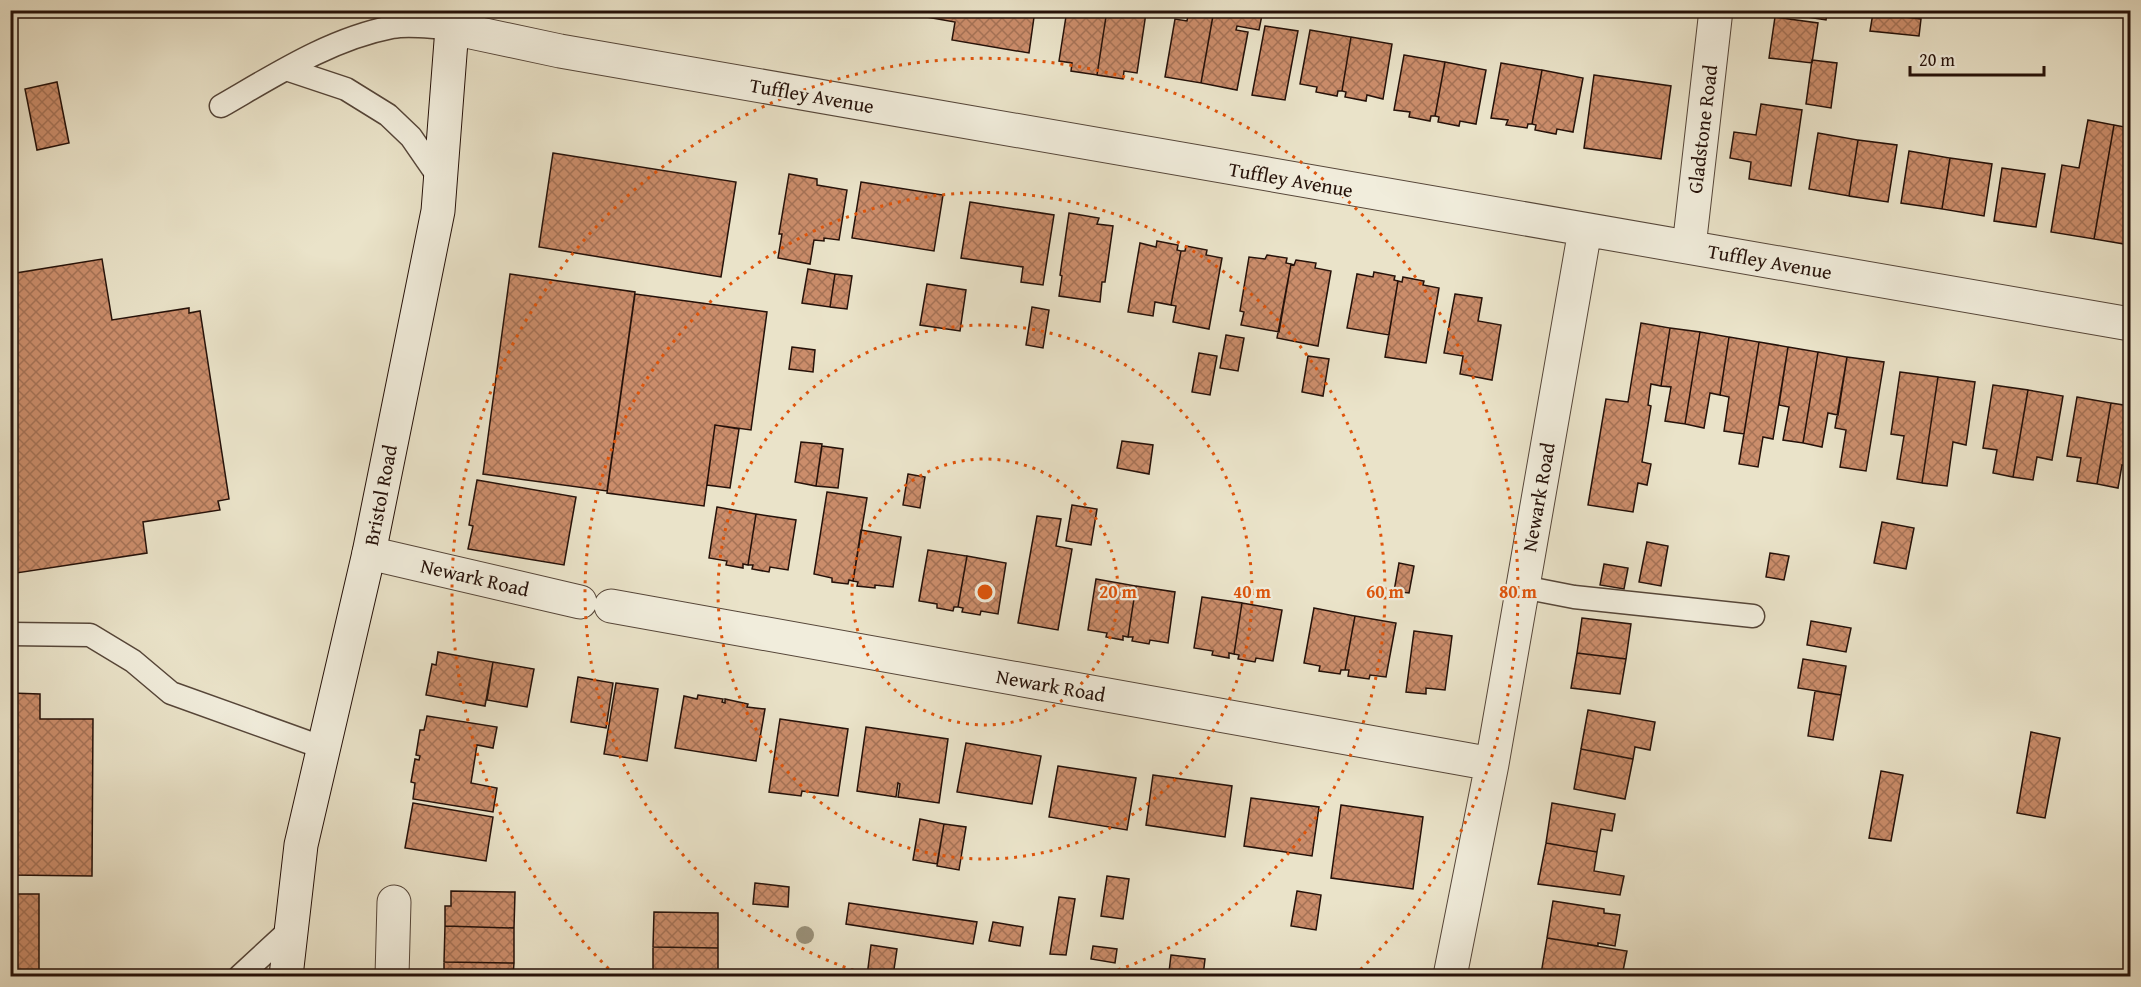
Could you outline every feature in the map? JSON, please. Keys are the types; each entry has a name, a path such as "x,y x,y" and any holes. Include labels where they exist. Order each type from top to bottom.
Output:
{"street":[{"name":"Gladstone Road","path":"1689,247 1716,10"},
{"name":"Tuffley Avenue","path":"451,19 560,51 2130,324"},
{"name":"Bristol Road","path":"286,976 301,845 369,553 438,211 451,19"},
{"name":"Newark Road","path":"1450,976 1492,764 1585,230"},
{"name":"Newark Road","path":"369,553 595,604 1492,764"},
{"path":"392,976 394,902"}],"lane":[{"path":"221,106 286,69 344,40 394,26 451,19"},
{"path":"286,69 346,89 388,115 411,137 440,179"},
{"path":"1523,587 1574,597 1753,616"},
{"path":"10,634 90,635 133,661 171,693 324,747"},
{"path":"240,976 292,928"}],"building":[{"path":"910,10 1035,10 1029,53 952,40 955,22 910,14"},
{"path":"1067,10 1107,10 1097,75 1071,71 1072,63 1059,61"},
{"path":"1107,10 1146,13 1137,73 1124,71 1123,79 1097,75"},
{"path":"1189,10 1214,10 1201,83 1165,77 1175,19 1187,21"},
{"path":"1214,10 1263,10 1259,30 1237,26 1236,30 1248,32 1237,90 1201,83"},
{"path":"1775,10 1850,10 1849,17 1827,14 1826,20 1774,12"},
{"path":"1873,13 1921,19 1919,36 1870,31"},
{"path":"1775,17 1818,23 1812,63 1769,58"},
{"path":"1265,26 1298,31 1285,100 1252,95"},
{"path":"1310,30 1351,37 1342,91 1338,91 1337,96 1316,92 1317,87 1300,84"},
{"path":"1351,37 1392,44 1383,99 1367,95 1366,101 1345,97 1346,92 1342,91"},
{"path":"1404,55 1445,62 1435,116 1431,116 1430,121 1409,117 1410,112 1394,110"},
{"path":"1812,60 1837,63 1831,108 1806,104"},
{"path":"1445,62 1486,70 1476,124 1460,121 1459,126 1438,122 1439,117 1435,116"},
{"path":"1501,63 1542,70 1532,124 1528,124 1527,128 1506,125 1508,120 1491,118"},
{"path":"1542,70 1583,78 1573,132 1557,129 1556,134 1535,130 1536,125 1532,124"},
{"path":"1594,75 1671,86 1661,159 1584,148"},
{"path":"57,82 69,143 37,150 25,89"},
{"path":"1761,104 1802,110 1791,186 1749,179 1751,162 1730,158 1734,132 1756,135"},
{"path":"2088,120 2114,125 2094,239 2051,232 2062,165 2079,168"},
{"path":"2114,125 2130,128 2130,245 2094,239"},
{"path":"1818,133 1858,140 1849,196 1809,189"},
{"path":"1858,140 1897,145 1888,202 1849,196"},
{"path":"1909,151 1950,158 1942,209 1901,203"},
{"path":"553,153 736,182 721,277 539,247"},
{"path":"1950,158 1992,164 1984,216 1942,209"},
{"path":"2002,168 2045,174 2036,227 1994,221"},
{"path":"789,174 817,179 817,185 847,190 839,240 824,238 824,241 814,240 810,264 778,258 782,234 779,234"},
{"path":"861,182 943,195 934,251 852,238"},
{"path":"970,202 1054,215 1043,285 1021,282 1023,267 961,258"},
{"path":"1069,213 1099,218 1097,224 1113,226 1100,302 1059,296"},
{"path":"1157,241 1178,245 1177,250 1181,251 1171,305 1155,302 1153,316 1128,312 1140,243 1156,247"},
{"path":"1186,246 1207,250 1206,255 1222,258 1209,329 1173,322 1176,306 1171,305 1181,251 1185,251"},
{"path":"1267,255 1287,258 1286,263 1291,264 1279,332 1241,325 1244,312 1240,311 1249,257 1265,259"},
{"path":"102,259 112,320 189,308 189,313 200,311 229,499 218,501 220,510 143,522 147,553 10,574 10,274"},
{"path":"1296,260 1316,263 1315,268 1331,271 1318,346 1277,338 1291,264 1294,265"},
{"path":"808,269 835,274 830,307 802,303"},
{"path":"1374,272 1395,276 1394,280 1398,281 1389,335 1347,328 1357,274 1373,277"},
{"path":"510,274 635,292 607,491 483,474"},
{"path":"835,274 852,276 847,309 830,307"},
{"path":"1403,277 1424,281 1423,285 1439,288 1426,363 1385,357 1398,281 1402,282"},
{"path":"927,284 966,290 960,331 920,325"},
{"path":"635,294 767,312 751,430 715,425 704,506 607,493"},
{"path":"1455,294 1482,298 1478,321 1501,325 1492,380 1460,374 1463,356 1444,353"},
{"path":"1032,307 1049,310 1043,348 1026,345"},
{"path":"1641,323 1670,328 1661,386 1651,384 1648,405 1651,406 1642,462 1651,464 1647,485 1638,483 1633,512 1588,505 1606,399 1628,402"},
{"path":"1670,328 1700,332 1685,424 1665,421 1671,387 1661,386"},
{"path":"1700,332 1729,337 1720,395 1710,393 1704,428 1685,424"},
{"path":"1226,335 1244,338 1238,371 1220,368"},
{"path":"1729,337 1759,342 1744,434 1724,431 1729,397 1720,395"},
{"path":"1759,342 1788,347 1773,439 1763,437 1758,467 1739,464"},
{"path":"792,347 815,350 813,372 789,369"},
{"path":"1788,347 1818,352 1803,443 1783,440 1789,407 1779,405"},
{"path":"1818,352 1847,357 1838,415 1828,413 1822,447 1803,443"},
{"path":"1199,353 1217,356 1210,395 1192,392"},
{"path":"1308,356 1329,359 1323,396 1302,392"},
{"path":"1847,357 1884,362 1866,471 1840,467 1846,430 1835,428"},
{"path":"1900,372 1938,377 1922,483 1897,479 1904,436 1891,434"},
{"path":"1938,377 1975,382 1966,445 1953,442 1947,486 1922,483"},
{"path":"1993,385 2028,390 2013,477 1993,473 1997,450 1983,448"},
{"path":"2028,390 2063,396 2052,460 2037,457 2033,480 2013,477"},
{"path":"2077,397 2111,403 2097,484 2077,481 2081,458 2067,456"},
{"path":"2111,403 2130,406 2130,467 2122,465 2118,488 2097,484"},
{"path":"715,425 739,429 730,488 707,485"},
{"path":"1122,441 1153,445 1149,474 1117,468"},
{"path":"801,442 822,444 816,486 795,482"},
{"path":"822,446 843,449 838,488 816,486"},
{"path":"908,474 925,477 920,508 903,505"},
{"path":"477,480 576,497 564,565 468,549 473,526 469,525"},
{"path":"827,492 867,498 853,581 849,580 848,584 832,582 832,578 814,574"},
{"path":"1072,505 1097,509 1091,545 1066,541"},
{"path":"717,507 756,514 748,565 743,564 743,568 726,565 727,561 709,558"},
{"path":"756,514 796,520 788,570 770,567 769,572 752,569 753,565 748,565"},
{"path":"1037,516 1061,519 1056,546 1072,549 1058,630 1018,623"},
{"path":"1882,522 1914,528 1906,569 1874,563"},
{"path":"861,530 901,537 893,587 857,586 858,582 853,581"},
{"path":"1647,542 1668,546 1661,586 1639,582"},
{"path":"928,550 967,556 958,607 954,607 953,611 937,608 937,604 919,601"},
{"path":"1770,553 1789,556 1784,580 1766,577"},
{"path":"967,556 1006,563 998,614 981,611 980,615 962,612 963,608 958,607"},
{"path":"1399,563 1414,566 1409,593 1394,591"},
{"path":"1604,564 1628,568 1624,589 1600,585"},
{"path":"1096,579 1136,586 1128,637 1123,636 1123,640 1106,637 1107,633 1088,630"},
{"path":"1136,586 1175,592 1168,643 1150,640 1149,644 1132,641 1133,637 1128,637"},
{"path":"1202,597 1242,603 1234,654 1229,653 1229,658 1212,655 1213,651 1194,648"},
{"path":"1242,603 1282,610 1273,661 1256,658 1255,662 1238,659 1239,655 1234,654"},
{"path":"1314,608 1355,616 1345,670 1341,670 1340,674 1319,671 1320,666 1304,663"},
{"path":"1355,616 1396,623 1386,677 1370,675 1369,679 1348,676 1349,670 1345,670"},
{"path":"1582,618 1631,624 1626,659 1577,653"},
{"path":"1811,621 1851,628 1846,652 1807,645"},
{"path":"1414,631 1452,636 1445,690 1426,688 1426,694 1406,692"},
{"path":"438,652 493,662 485,706 426,695 432,664 436,665"},
{"path":"1577,653 1626,659 1620,694 1571,688"},
{"path":"1803,659 1846,666 1841,695 1798,688"},
{"path":"493,662 534,669 527,707 487,700"},
{"path":"578,677 613,683 606,728 571,722"},
{"path":"616,683 658,689 647,761 604,754"},
{"path":"1815,691 1841,695 1833,740 1808,736"},
{"path":"10,693 40,694 40,719 93,719 92,876 10,875"},
{"path":"698,695 723,699 722,702 725,703 725,699 748,704 747,707 765,709 756,761 675,748 684,696 697,699"},
{"path":"1588,710 1655,722 1650,750 1635,747 1633,759 1581,749"},
{"path":"427,716 497,727 493,748 477,745 471,783 497,788 493,812 413,799 415,783 411,782 415,759 419,760 420,756 416,755 420,730 424,730"},
{"path":"780,719 848,729 838,796 802,791 801,796 769,792"},
{"path":"866,727 948,739 939,803 898,797 900,784 898,783 896,797 857,791"},
{"path":"2031,732 2060,738 2045,818 2017,813"},
{"path":"966,743 1041,756 1032,804 957,792"},
{"path":"1581,749 1633,759 1625,799 1574,789"},
{"path":"1058,766 1136,778 1127,830 1049,817"},
{"path":"1881,771 1903,775 1891,841 1869,838"},
{"path":"1153,775 1232,786 1225,837 1146,825"},
{"path":"1251,798 1319,807 1312,856 1244,846"},
{"path":"413,803 493,817 486,861 405,848"},
{"path":"1552,803 1615,814 1612,831 1601,829 1597,852 1546,843"},
{"path":"1341,805 1423,817 1413,889 1331,878"},
{"path":"920,819 944,824 937,864 913,860"},
{"path":"944,824 966,827 959,870 937,866"},
{"path":"1546,843 1597,852 1594,871 1624,876 1620,895 1538,884"},
{"path":"1107,876 1129,879 1123,919 1101,916"},
{"path":"755,883 789,887 788,907 753,904"},
{"path":"451,891 515,892 514,928 445,926 445,906 451,906"},
{"path":"1297,891 1321,895 1316,930 1291,926"},
{"path":"10,894 39,894 39,976 10,976"},
{"path":"1059,897 1075,899 1066,955 1050,954"},
{"path":"1553,901 1604,909 1604,913 1620,915 1615,946 1598,943 1598,946 1547,938"},
{"path":"849,903 977,922 973,944 846,924"},
{"path":"654,912 718,913 718,948 653,947"},
{"path":"993,922 1023,927 1020,946 989,941"},
{"path":"445,926 514,928 514,963 444,962"},
{"path":"1547,938 1627,951 1622,976 1541,974"},
{"path":"871,945 897,949 893,976 867,976"},
{"path":"1093,946 1117,949 1115,963 1091,959"},
{"path":"653,947 718,948 718,976 653,976"},
{"path":"1171,955 1205,959 1203,976 1169,972"},
{"path":"444,962 514,963 513,976 444,976"}]}
